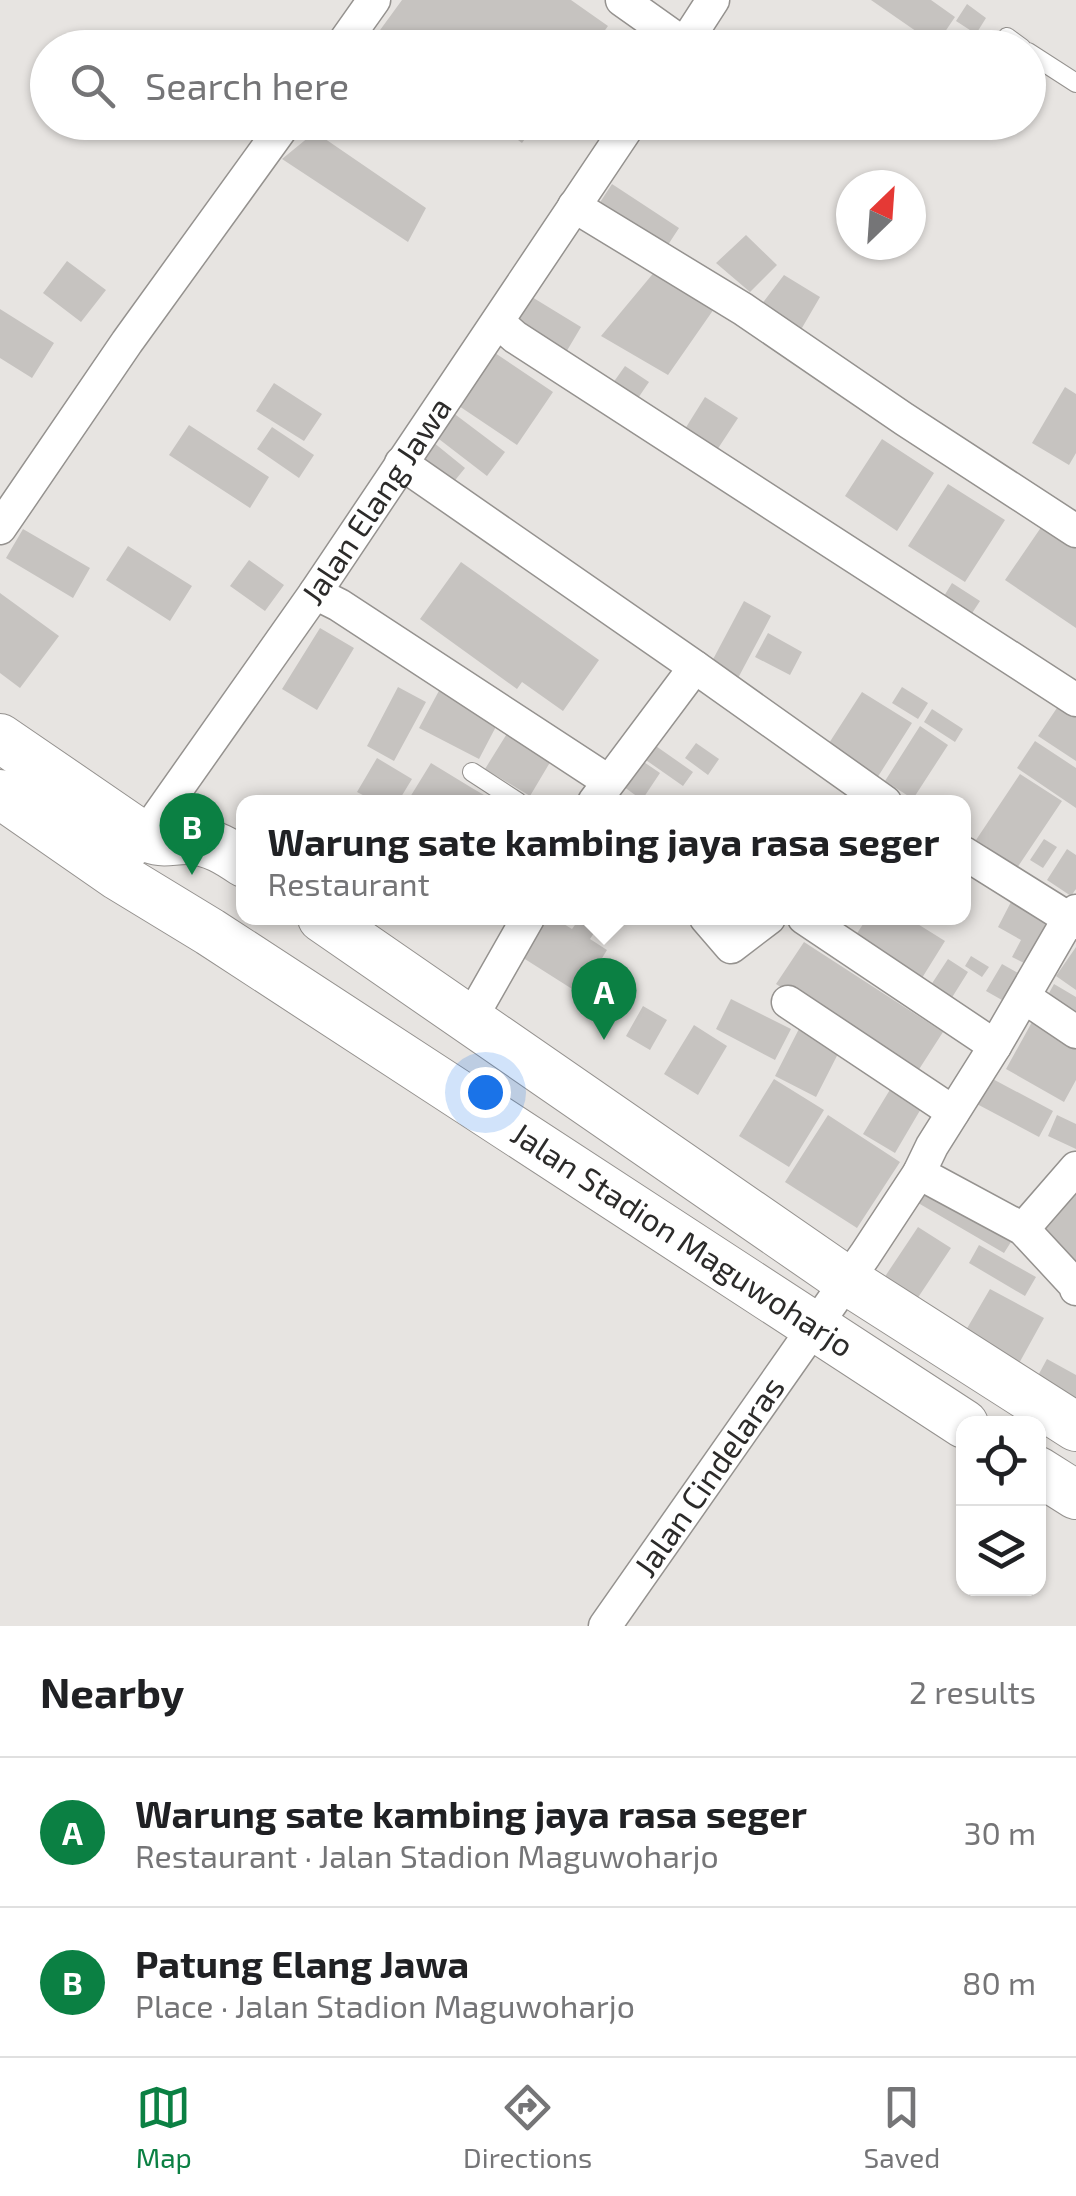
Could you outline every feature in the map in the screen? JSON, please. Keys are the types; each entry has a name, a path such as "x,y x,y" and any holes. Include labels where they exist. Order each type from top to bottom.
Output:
{"main road":[{"path":"0,738 143,836 162,844 184,840 209,843 236,858"},
{"name":"Jalan Stadion Maguwoharjo","path":"0,794 118,876 210,932 956,1419"},
{"path":"210,932 236,894"},
{"name":"Jalan Stadion Maguwoharjo","path":"332,925 846,1280 1076,1428"},
{"path":"1046,1476 1076,1495"}],"street":[{"path":"353,30 374,0"},
{"path":"622,0 662,30"},
{"path":"694,30 714,0"},
{"path":"0,528 127,342 273,140"},
{"name":"Jalan Elang Jawa","path":"118,876 315,593 619,140"},
{"path":"574,206 743,309 904,420 1076,530"},
{"path":"498,322 1076,700"},
{"path":"401,463 695,667 866,795"},
{"path":"315,593 339,605 601,792 695,667"},
{"path":"971,857 1073,918"},
{"name":"Jalan Cindelaras","path":"605,1626 865,1256 919,1174 932,1146 1073,918"},
{"path":"470,1020 524,925"},
{"path":"712,925 732,947 760,925"},
{"path":"814,925 995,1046"},
{"path":"1024,997 1076,1032"},
{"path":"788,1002 953,1112"},
{"path":"1022,1229 1076,1168"},
{"path":"919,1174 1022,1229 1076,1286"}],"lane":[{"path":"1046,64 1076,83"},
{"path":"472,772 507,795"}],"building":[{"path":"402,0 571,0 608,26 605,30 380,30"},
{"path":"871,0 931,0 955,17 946,30 914,30"},
{"path":"967,4 986,18 978,30 970,30 956,21"},
{"path":"305,140 327,140 426,208 408,242 282,159"},
{"path":"612,184 679,228 662,254 595,210"},
{"path":"746,235 777,265 750,292 716,263"},
{"path":"67,261 106,290 81,322 43,293"},
{"path":"656,270 716,306 668,375 601,336"},
{"path":"784,275 820,297 799,333 758,309"},
{"path":"527,294 581,327 562,359 508,326"},
{"path":"0,309 54,343 32,378 0,358"},
{"path":"492,351 553,392 517,445 456,404"},
{"path":"625,366 649,382 632,407 608,390"},
{"path":"274,383 322,414 304,441 256,411"},
{"path":"1065,387 1076,394 1076,453 1069,465 1032,443"},
{"path":"705,397 738,418 717,450 685,429"},
{"path":"452,412 505,452 487,476 435,436"},
{"path":"189,425 269,477 250,508 169,455"},
{"path":"272,427 314,455 299,478 257,449"},
{"path":"428,438 465,468 448,489 411,459"},
{"path":"882,439 934,473 897,531 845,496"},
{"path":"948,484 1005,520 965,582 908,546"},
{"path":"1044,523 1076,544 1076,628 1005,580"},
{"path":"23,529 90,568 73,598 6,558"},
{"path":"128,546 192,586 170,621 106,580"},
{"path":"249,560 284,585 265,611 230,586"},
{"path":"461,562 599,660 563,711 522,682 517,689 420,619"},
{"path":"952,583 980,601 965,624 938,606"},
{"path":"0,593 59,636 20,688 0,673"},
{"path":"744,601 771,616 737,680 710,665"},
{"path":"320,628 354,648 317,710 282,689"},
{"path":"768,633 802,652 790,675 755,657"},
{"path":"398,687 426,702 394,761 367,746"},
{"path":"441,687 501,717 479,759 419,728"},
{"path":"902,687 928,703 918,719 892,703"},
{"path":"862,692 912,723 872,786 822,754"},
{"path":"1063,699 1076,708 1076,761 1038,736"},
{"path":"932,709 963,729 955,742 924,722"},
{"path":"920,726 948,745 916,795 907,795 885,781"},
{"path":"508,732 552,759 531,795 485,769"},
{"path":"1035,741 1076,768 1076,808 1017,768"},
{"path":"696,743 719,759 708,775 685,758"},
{"path":"653,744 693,772 683,786 643,758"},
{"path":"377,758 412,779 402,795 357,792"},
{"path":"638,758 660,773 645,795 635,795 620,784"},
{"path":"431,763 484,795 411,795"},
{"path":"1020,774 1062,801 1017,868 1010,863 1004,872 981,856 987,847 976,840"},
{"path":"1044,839 1057,847 1043,868 1030,860"},
{"path":"1067,849 1076,855 1076,889 1071,896 1047,880"},
{"path":"1011,902 1054,924 1032,967 1012,957 1021,940 998,927"},
{"path":"535,925 565,925 572,929 575,925 599,925 590,939 607,950 580,994 517,954"},
{"path":"862,925 919,925 945,941 917,986 850,944"},
{"path":"804,942 943,1032 916,1074 776,984"},
{"path":"1076,947 1076,990 1056,976"},
{"path":"971,956 989,967 982,977 965,966"},
{"path":"948,959 968,972 946,1007 925,994"},
{"path":"1002,964 1025,977 1009,1004 986,991"},
{"path":"1054,984 1076,997 1076,1023 1043,1004"},
{"path":"731,999 791,1029 775,1060 716,1029"},
{"path":"643,1006 667,1020 650,1050 626,1036"},
{"path":"1037,1013 1076,1035 1076,1080 1064,1102 1006,1069"},
{"path":"803,1021 844,1042 816,1097 775,1076"},
{"path":"694,1025 727,1046 698,1095 664,1074"},
{"path":"989,1077 1053,1111 1039,1137 975,1103"},
{"path":"774,1079 824,1110 789,1167 739,1136"},
{"path":"891,1088 922,1107 895,1153 863,1134"},
{"path":"828,1115 900,1162 857,1228 785,1182"},
{"path":"1057,1115 1076,1124 1076,1149 1048,1136"},
{"path":"1076,1179 1076,1262 1034,1227"},
{"path":"924,1181 1016,1234 1004,1253 913,1200"},
{"path":"918,1227 951,1248 915,1302 882,1281"},
{"path":"979,1245 1036,1277 1025,1296 969,1263"},
{"path":"990,1289 1044,1318 1017,1367 962,1337"},
{"path":"1047,1359 1076,1375 1076,1405 1034,1383"}],"place":[{"name":"Patung Elang Jawa","path":"192,875"},
{"name":"Warung sate kambing jaya rasa seger","path":"604,1040"}]}
